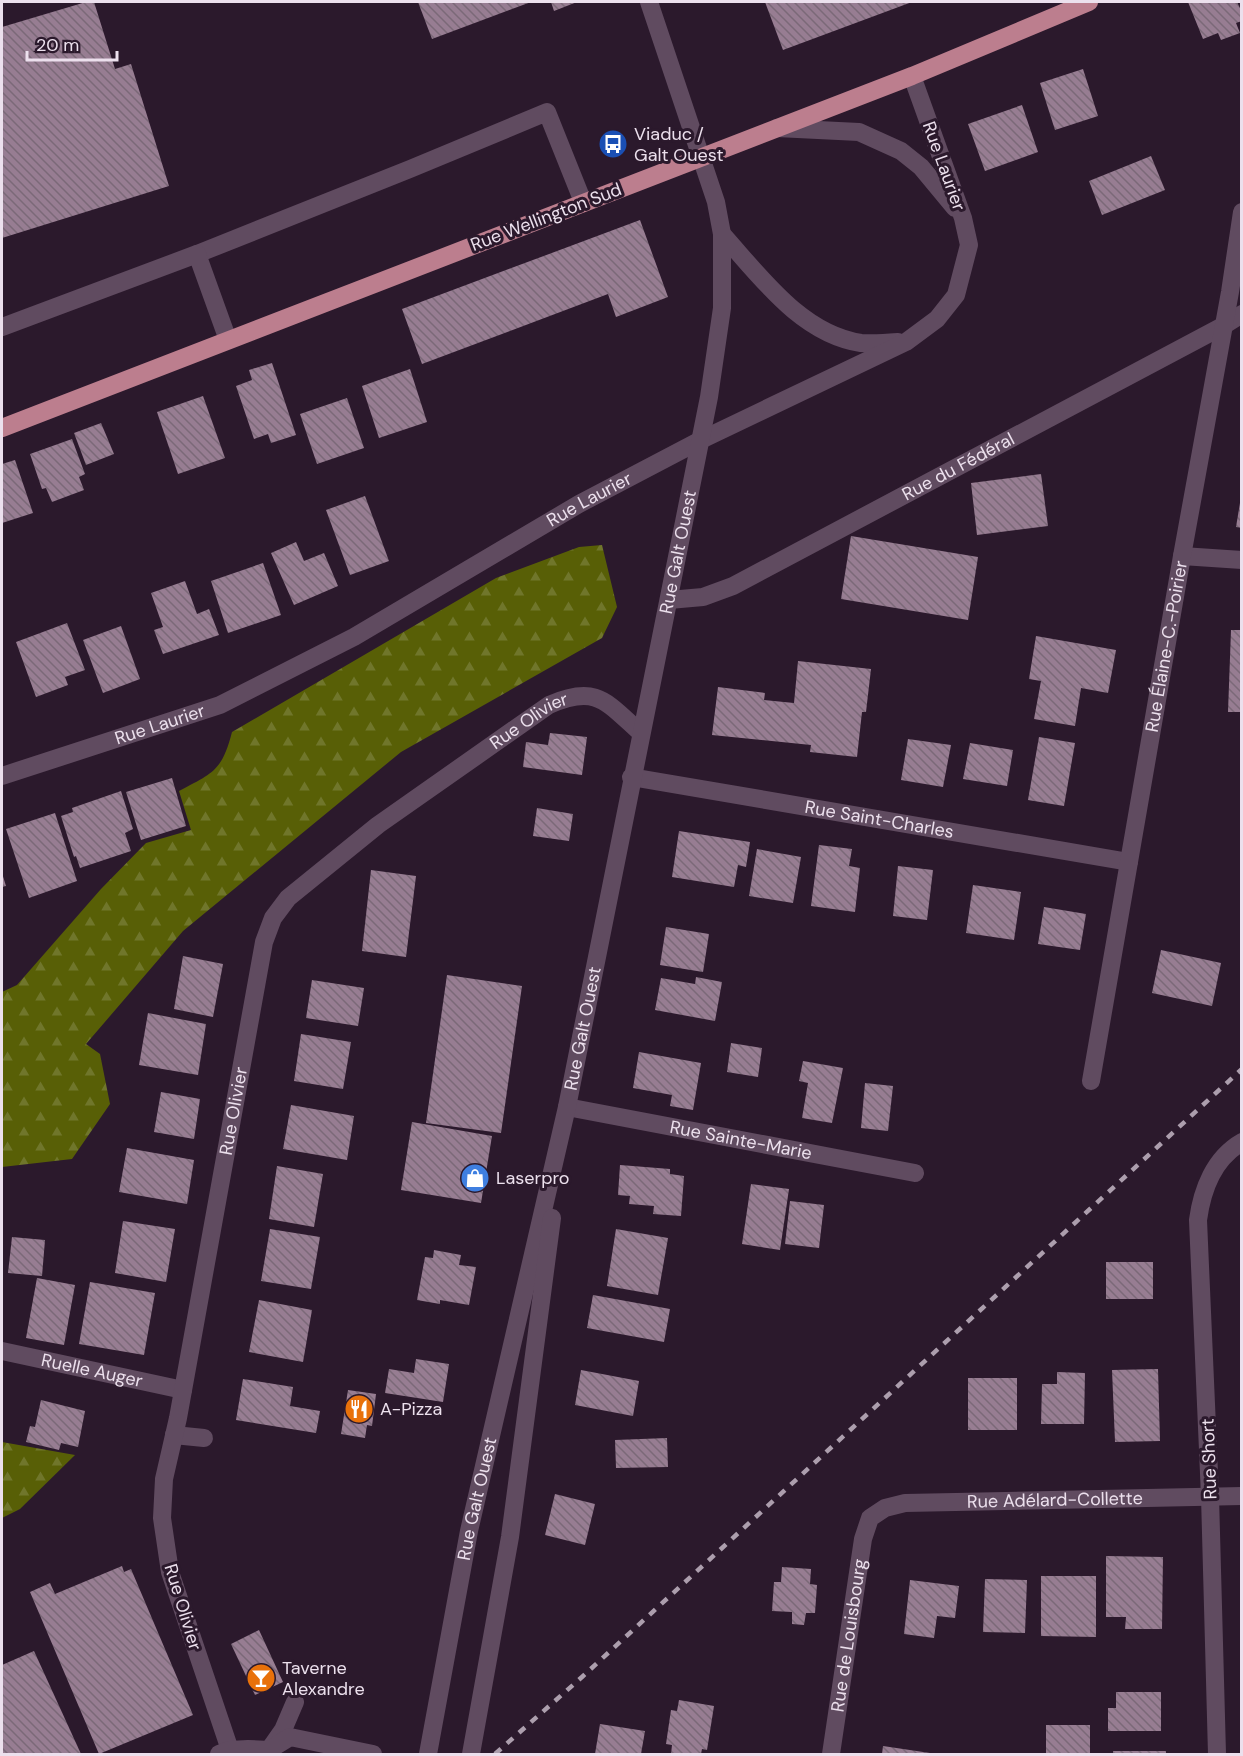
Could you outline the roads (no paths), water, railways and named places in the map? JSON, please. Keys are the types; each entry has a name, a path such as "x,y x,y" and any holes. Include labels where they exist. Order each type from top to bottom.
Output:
{"main road":[{"name":"Rue Wellington Sud","path":"2,428 912,76 1089,2"}],"street":[{"name":"Rue Galt Ouest","path":"428,1755 469,1531 567,1107 631,777 669,600 700,440 722,308 722,234 716,202 650,2"},
{"name":"Rue Laurier","path":"2,776 220,705 354,637 579,504 700,440 906,342 938,319 956,295 969,245 963,219 912,76"},
{"path":"2,327 196,254 547,112 584,202"},
{"path":"775,128 859,132 901,151 921,167 963,219"},
{"name":"Rue Élaine-C.-Poirier","path":"1091,1081 1242,213"},
{"path":"722,234 780,300 807,320 836,336 862,343 906,342"},
{"path":"196,254 228,340"},
{"name":"Rue du Fédéral","path":"669,600 703,597 733,586 1242,314"},
{"path":"1182,556 1242,560"},
{"name":"Rue Olivier","path":"224,1753 170,1572 162,1518 164,1479 183,1390 264,942 273,918 288,898 378,825 549,705 570,696 589,695 607,703 641,733"},
{"name":"Rue Saint-Charles","path":"631,777 1129,862"},
{"name":"Rue Galt Ouest","path":"471,1755 510,1538 567,1107"},
{"name":"Rue Sainte-Marie","path":"567,1107 915,1173"},
{"name":"Rue Short","path":"1217,1755 1210,1496 1198,1220 1201,1198 1216,1167 1224,1156 1242,1142"},
{"name":"Ruelle Auger","path":"2,1351 183,1390"},
{"path":"174,1435 204,1438"},
{"name":"Rue Adélard-Collette","path":"870,1518 885,1509 905,1503 1242,1496"},
{"name":"Rue de Louisbourg","path":"831,1755 863,1539 870,1518"},
{"path":"270,1752 295,1702"},
{"path":"224,1753 248,1749 270,1752 290,1737 373,1755"}],"railway":[{"path":"495,1754 582,1677 1242,1069"}],"place":[{"name":"Viaduc / Galt Ouest","path":"613,144"},
{"name":"Laserpro","path":"475,1178"},
{"name":"A-Pizza","path":"359,1409"},
{"name":"Taverne Alexandre","path":"261,1678"}]}
